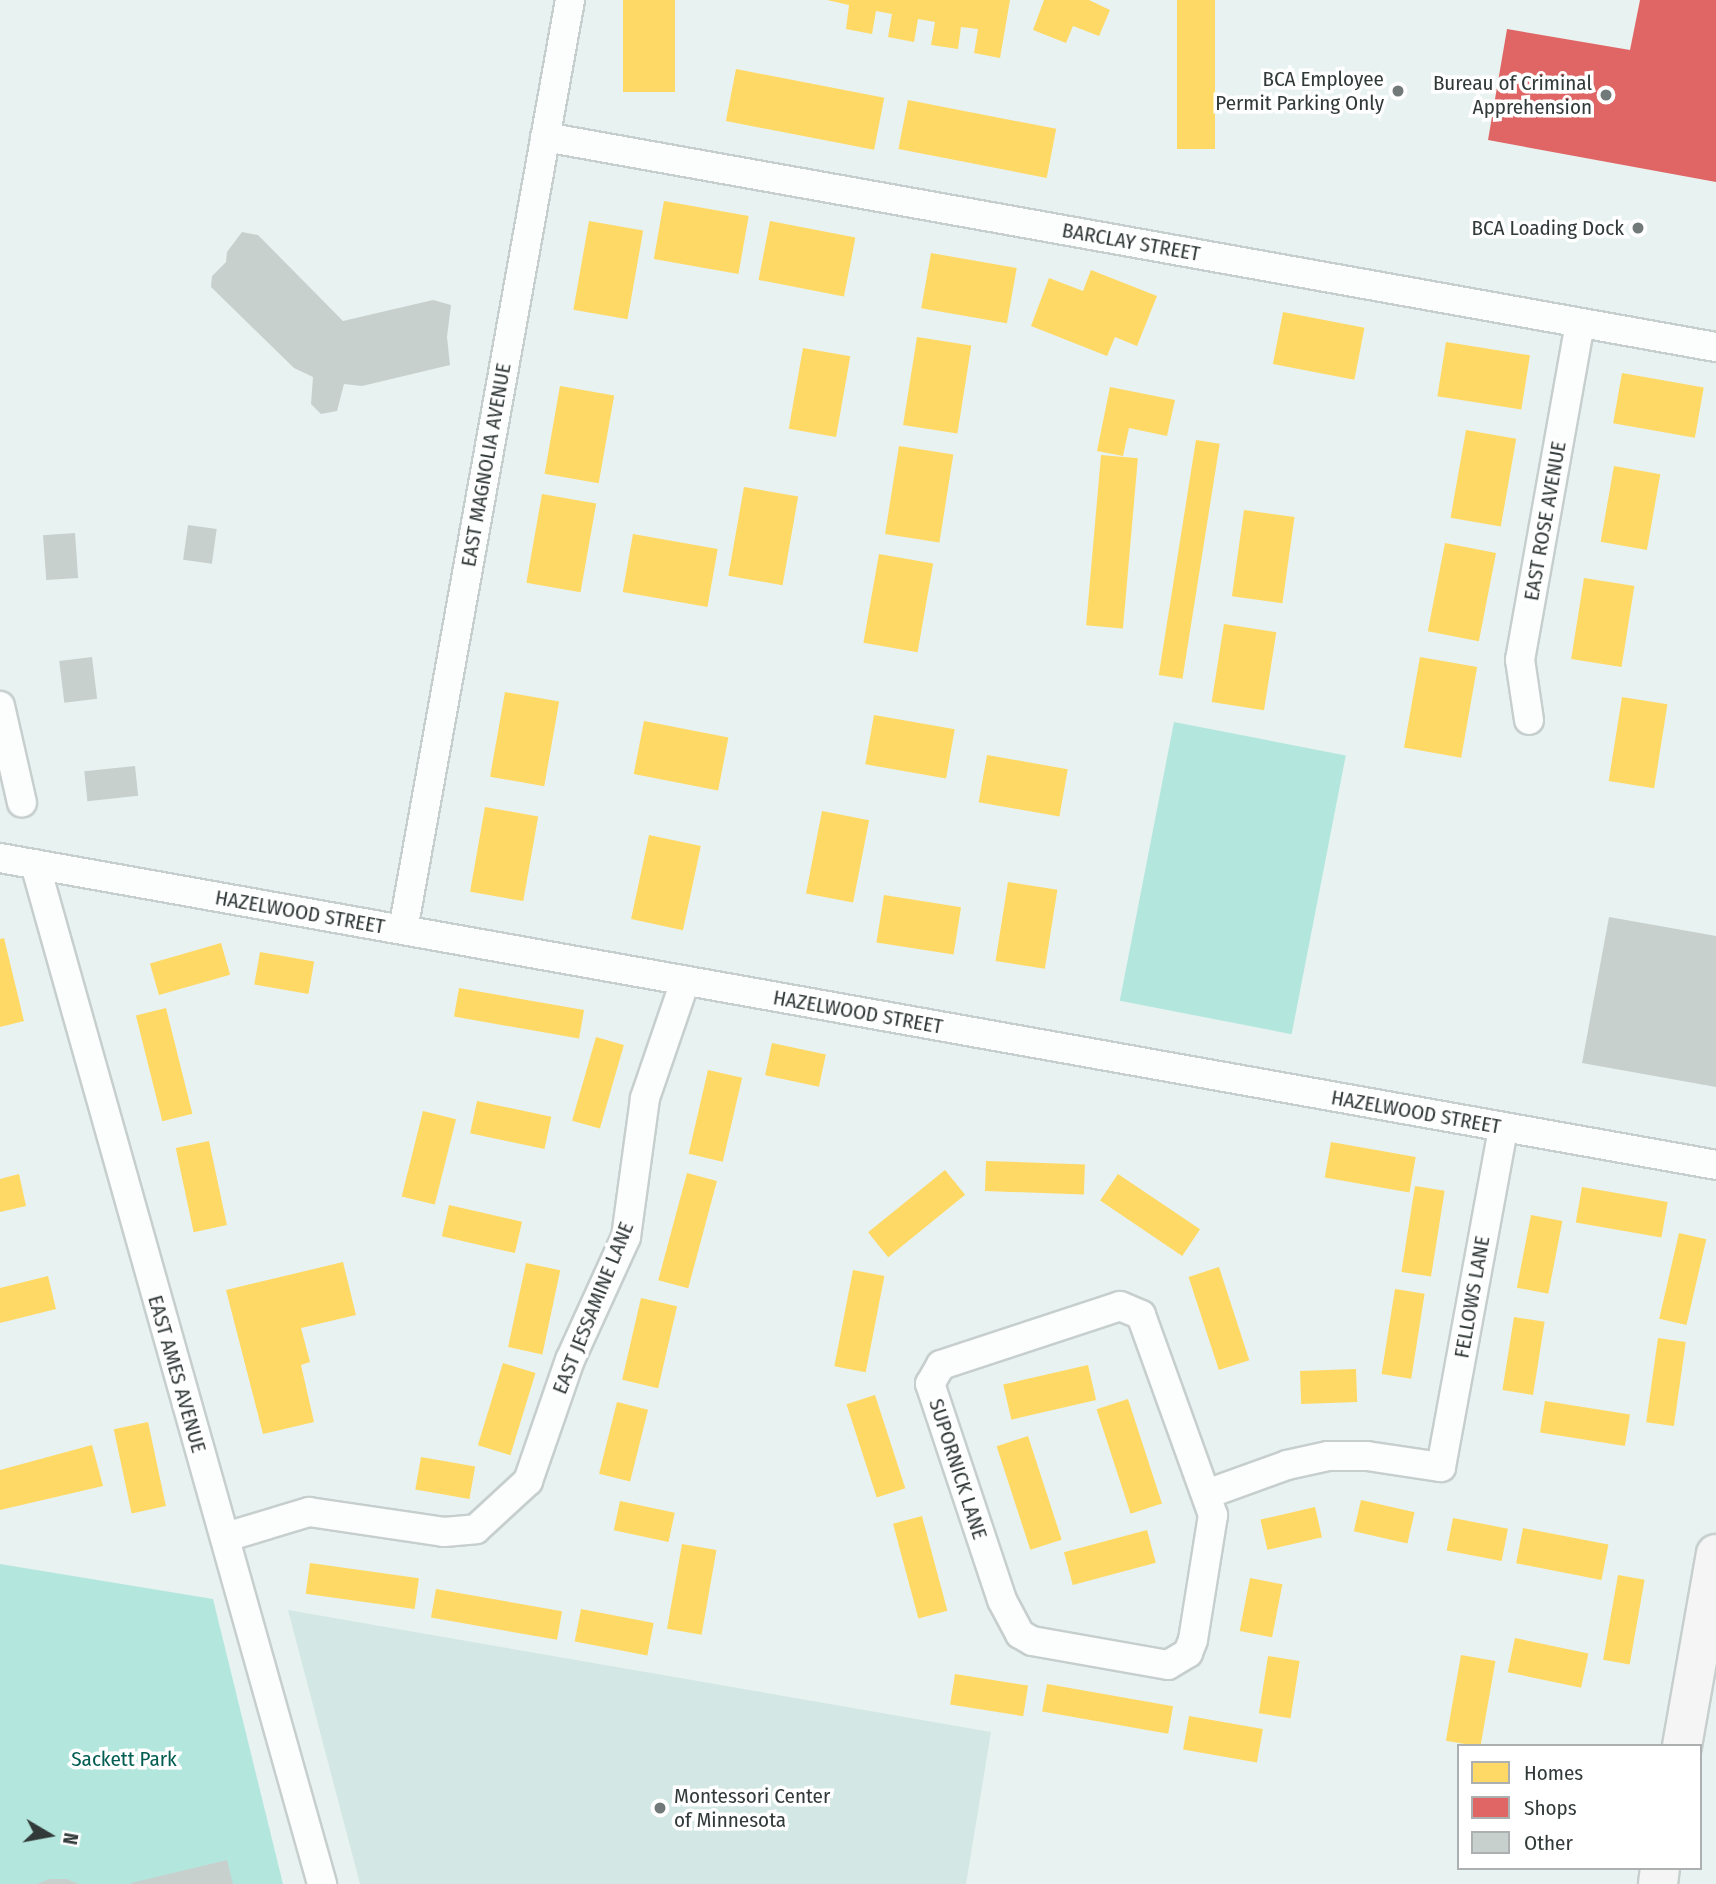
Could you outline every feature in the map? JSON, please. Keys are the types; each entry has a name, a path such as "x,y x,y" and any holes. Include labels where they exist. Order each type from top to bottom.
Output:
{"main road":[{"path":"1682,1744 1716,1554"}],"street":[{"name":"EAST MAGNOLIA AVENUE","path":"403,930 569,0"},
{"name":"BARCLAY STREET","path":"545,137 1716,347"},
{"name":"EAST ROSE AVENUE","path":"1529,720 1520,660 1580,323"},
{"path":"0,706 22,803"},
{"name":"HAZELWOOD STREET","path":"0,858 1716,1165"},
{"name":"EAST AMES AVENUE","path":"35,864 179,1389 226,1537 322,1884"},
{"name":"EAST JESSAMINE LANE","path":"226,1537 309,1512 444,1532 476,1529 528,1480 570,1360 626,1237 645,1098 685,981"},
{"name":"FELLOWS LANE","path":"1207,1494 1287,1465 1328,1456 1367,1456 1441,1467 1503,1128"},
{"name":"SUPORNICK LANE","path":"1120,1306 1132,1308 1141,1315 1146,1326 1207,1494 1213,1535 1193,1640 1179,1661 1156,1663 1032,1641 1012,1623 1002,1600 934,1397 932,1374 953,1360 1095,1313 1120,1306"}],"shaded area":[{"name":"Montessori Center of Minnesota","path":"288,1610 991,1732 966,1884 360,1884"}],"green space":[{"path":"1174,722 1346,755 1292,1034 1120,1001"},
{"name":"Sackett Park","path":"0,1564 213,1599 283,1884 0,1884"}],"building: Homes":[{"path":"623,0 675,0 675,92 623,92"},
{"path":"827,0 1010,0 1000,58 974,53 978,29 961,27 958,49 931,45 935,22 918,19 914,42 888,37 892,14 876,11 872,34 846,29 849,5"},
{"path":"1044,0 1089,0 1110,10 1099,36 1073,26 1066,43 1033,30"},
{"path":"1177,0 1215,0 1215,149 1177,149"},
{"path":"736,69 884,98 874,150 726,121"},
{"path":"908,100 1056,129 1047,178 898,149"},
{"path":"664,201 749,216 738,274 654,259"},
{"path":"589,221 643,231 628,319 573,310"},
{"path":"770,221 855,238 844,296 759,280"},
{"path":"931,253 1017,268 1007,323 921,308"},
{"path":"1091,270 1157,296 1137,346 1115,337 1107,356 1031,326 1049,278 1083,291"},
{"path":"1283,312 1364,328 1354,380 1273,364"},
{"path":"917,337 971,346 957,434 903,425"},
{"path":"1446,342 1530,355 1521,410 1437,396"},
{"path":"803,348 850,356 836,437 789,429"},
{"path":"1622,373 1704,387 1695,438 1613,423"},
{"path":"560,386 614,396 599,483 545,474"},
{"path":"1110,387 1175,400 1167,436 1129,428 1123,456 1097,451"},
{"path":"1466,430 1516,439 1501,527 1451,518"},
{"path":"1196,440 1220,444 1182,679 1159,675"},
{"path":"899,446 953,455 939,543 885,534"},
{"path":"1101,455 1138,458 1123,629 1086,625"},
{"path":"1614,466 1660,474 1647,550 1601,542"},
{"path":"744,487 798,497 783,585 728,576"},
{"path":"542,494 596,504 581,592 526,583"},
{"path":"1244,510 1295,517 1282,603 1232,596"},
{"path":"633,534 718,549 707,607 623,592"},
{"path":"1445,543 1496,553 1479,641 1428,631"},
{"path":"879,554 933,564 918,652 863,643"},
{"path":"1584,578 1634,586 1622,667 1571,659"},
{"path":"1224,624 1276,632 1264,710 1212,702"},
{"path":"1420,657 1477,667 1461,758 1404,748"},
{"path":"505,692 559,702 544,786 490,777"},
{"path":"1622,697 1667,704 1654,788 1609,781"},
{"path":"874,715 955,729 946,778 865,764"},
{"path":"644,721 728,737 718,790 634,774"},
{"path":"987,755 1068,769 1059,817 979,802"},
{"path":"485,807 538,816 523,901 470,892"},
{"path":"822,811 869,820 853,903 806,893"},
{"path":"649,835 701,846 683,930 631,919"},
{"path":"1008,882 1057,890 1045,969 995,961"},
{"path":"884,895 961,907 954,955 876,942"},
{"path":"4,938 24,1021 0,1027 0,939"},
{"path":"221,943 230,975 159,995 150,963"},
{"path":"260,952 314,962 308,994 254,984"},
{"path":"459,988 584,1010 579,1039 454,1017"},
{"path":"166,1008 192,1114 162,1121 136,1015"},
{"path":"596,1037 624,1045 600,1129 572,1121"},
{"path":"772,1043 826,1054 819,1087 765,1075"},
{"path":"708,1070 742,1078 723,1162 689,1154"},
{"path":"477,1101 551,1117 544,1149 470,1133"},
{"path":"423,1111 456,1119 435,1205 402,1196"},
{"path":"209,1141 227,1225 194,1232 176,1148"},
{"path":"1331,1142 1416,1157 1409,1192 1325,1177"},
{"path":"986,1161 1085,1164 1084,1194 985,1191"},
{"path":"945,1170 965,1195 888,1257 868,1232"},
{"path":"687,1173 717,1181 688,1288 658,1280"},
{"path":"19,1174 26,1206 0,1212 0,1179"},
{"path":"1118,1174 1200,1229 1182,1256 1100,1201"},
{"path":"1415,1186 1445,1191 1431,1277 1401,1272"},
{"path":"1582,1187 1668,1202 1661,1238 1576,1222"},
{"path":"449,1205 522,1222 515,1253 442,1236"},
{"path":"1531,1215 1562,1221 1548,1294 1517,1288"},
{"path":"1679,1233 1706,1239 1686,1325 1659,1319"},
{"path":"343,1262 356,1315 301,1328 310,1362 301,1365 314,1422 263,1434 226,1290"},
{"path":"526,1263 560,1270 542,1354 508,1347"},
{"path":"1219,1267 1249,1360 1219,1370 1189,1277"},
{"path":"853,1270 884,1276 866,1372 834,1366"},
{"path":"48,1276 56,1309 0,1323 0,1288"},
{"path":"1395,1289 1425,1294 1411,1379 1382,1374"},
{"path":"641,1298 677,1306 658,1388 622,1380"},
{"path":"1514,1317 1545,1322 1533,1395 1502,1390"},
{"path":"1658,1338 1686,1342 1674,1426 1646,1422"},
{"path":"503,1363 536,1373 510,1455 478,1445"},
{"path":"1088,1365 1096,1400 1011,1420 1003,1385"},
{"path":"1356,1369 1357,1402 1301,1404 1300,1371"},
{"path":"875,1395 905,1488 877,1497 846,1404"},
{"path":"1128,1399 1162,1504 1131,1514 1097,1409"},
{"path":"1545,1401 1630,1414 1625,1446 1540,1433"},
{"path":"617,1402 648,1410 630,1482 599,1474"},
{"path":"148,1422 166,1506 132,1513 114,1429"},
{"path":"1028,1436 1062,1540 1030,1550 997,1446"},
{"path":"92,1445 103,1486 0,1510 0,1470"},
{"path":"421,1457 475,1467 469,1499 415,1489"},
{"path":"1361,1500 1415,1512 1407,1544 1354,1531"},
{"path":"620,1501 675,1513 669,1542 614,1530"},
{"path":"1315,1507 1322,1537 1267,1550 1260,1520"},
{"path":"922,1516 947,1611 918,1618 893,1524"},
{"path":"1453,1518 1508,1529 1502,1561 1447,1550"},
{"path":"1523,1528 1608,1545 1602,1580 1516,1563"},
{"path":"1147,1530 1156,1563 1073,1585 1064,1552"},
{"path":"682,1544 716,1550 702,1635 667,1629"},
{"path":"310,1563 419,1578 415,1609 306,1594"},
{"path":"1618,1575 1645,1580 1630,1664 1603,1660"},
{"path":"1250,1578 1282,1584 1272,1637 1240,1631"},
{"path":"436,1589 562,1611 557,1640 431,1618"},
{"path":"581,1609 654,1623 647,1656 575,1641"},
{"path":"1515,1638 1588,1654 1581,1688 1508,1672"},
{"path":"1461,1655 1495,1661 1481,1744 1446,1741"},
{"path":"1268,1656 1300,1661 1291,1718 1259,1713"},
{"path":"955,1674 1028,1686 1023,1716 950,1705"},
{"path":"1047,1684 1173,1706 1168,1734 1042,1712"},
{"path":"1189,1716 1263,1729 1257,1763 1183,1749"}],"building: Shops":[{"name":"Bureau of Criminal Apprehension","path":"1640,0 1716,0 1716,182 1488,140 1507,29 1630,50"}],"building: Other":[{"path":"242,232 258,235 343,321 433,300 451,305 447,337 450,365 362,386 344,384 337,411 321,414 311,404 313,377 294,368 211,287 212,276 226,262 227,252"},
{"path":"188,525 217,529 212,564 183,560"},
{"path":"75,533 78,578 46,580 43,535"},
{"path":"92,657 97,699 64,703 59,661"},
{"path":"135,766 138,796 87,801 84,771"},
{"path":"1609,917 1716,936 1716,1087 1582,1063"},
{"path":"227,1860 233,1884 131,1884 131,1883"},
{"path":"49,1879 67,1879 79,1884 37,1884"}],"place":[{"name":"BCA Employee Permit Parking Only","path":"1398,91"},
{"name":"Bureau of Criminal Apprehension","path":"1606,95"},
{"name":"BCA Loading Dock","path":"1638,228"},
{"name":"Montessori Center of Minnesota","path":"660,1808"}]}
